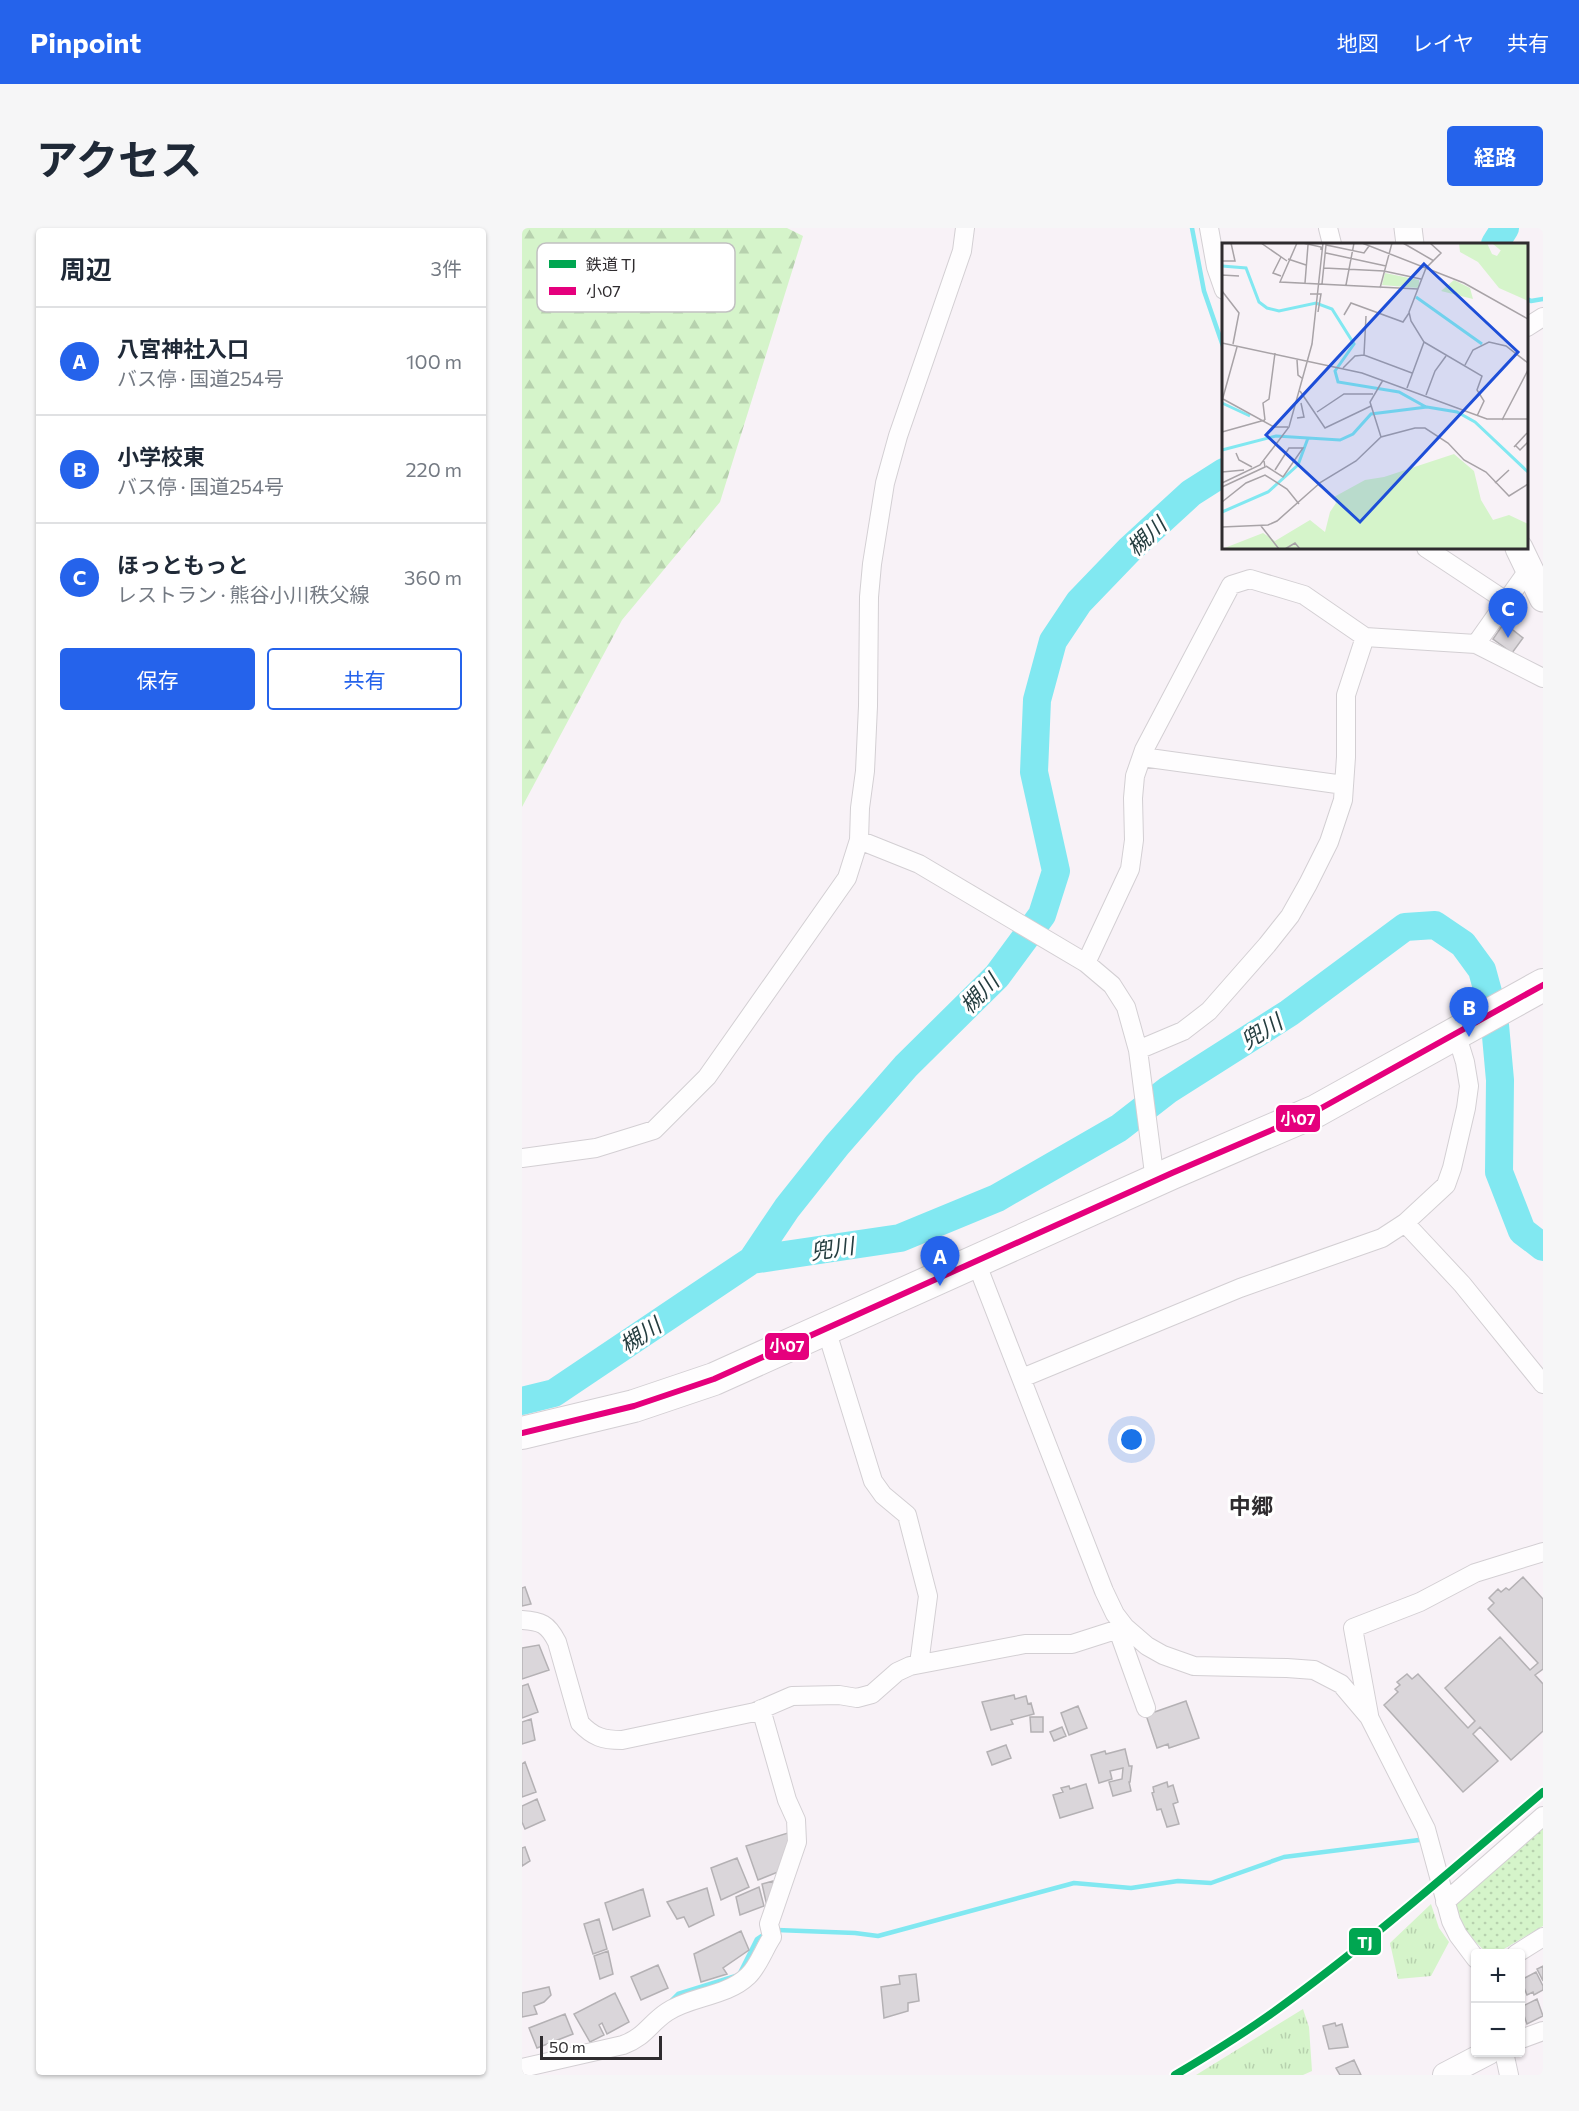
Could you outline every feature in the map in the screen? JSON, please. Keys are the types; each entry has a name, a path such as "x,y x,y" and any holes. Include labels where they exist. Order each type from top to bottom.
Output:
{"highway":[{"path":"522,1433 634,1407 714,1379 1316,1111 1532,992"}],"main road":[{"path":"1408,228 1410,243"},
{"path":"1524,558 1543,598"}],"street":[{"path":"522,1158 596,1148 654,1130 707,1077 847,878 859,840 868,706 868,597 885,483 962,251 965,228"},
{"path":"1209,228 1216,267 1222,284"},
{"path":"1328,228 1332,243"},
{"path":"1528,326 1543,317"},
{"path":"1428,549 1506,601"},
{"path":"1476,644 1506,601 1524,558"},
{"path":"1083,961 1130,869 1134,840 1135,777 1142,756 1231,585 1250,579 1304,595 1365,637 1476,644 1543,678"},
{"path":"1139,1056 1183,1031 1209,1011 1290,916 1329,842 1343,800 1346,695 1365,637"},
{"path":"1142,756 1344,785"},
{"path":"859,840 919,864 996,908 1083,961 1112,985 1126,1007 1139,1056 1155,1181"},
{"path":"1022,1378 1240,1288 1382,1238 1405,1223 1446,1185 1452,1168 1469,1086 1459,1032"},
{"path":"1405,1223 1462,1284 1543,1384"},
{"path":"976,1262 1104,1591 1121,1628 1146,1708"},
{"path":"826,1329 873,1481 883,1495 907,1515 928,1596 919,1664"},
{"path":"1369,1717 1353,1628 1420,1602 1475,1574 1543,1552"},
{"path":"522,1620 539,1621 552,1632 557,1642 580,1723 589,1733 604,1740 622,1740 761,1709 792,1696 839,1695 857,1698 872,1694 897,1672 910,1665 1024,1644 1072,1644 1121,1628"},
{"path":"1121,1628 1163,1655 1194,1666 1314,1670 1341,1684 1369,1717 1426,1829 1451,1921 1471,1952"},
{"path":"522,2068 637,2040 667,2013 690,2001 739,1983 750,1975 772,1936 769,1924 797,1842 796,1820 787,1800 761,1709"},
{"path":"1445,1902 1543,1816"},
{"path":"1523,1949 1543,1937"},
{"path":"1525,2038 1543,2031"},
{"path":"1445,2075 1479,2057"},
{"path":"1505,2057 1509,2075"}],"green space":[{"path":"522,228 787,228 803,236 720,502 622,620 522,807"},
{"path":"1543,1828 1543,1926 1504,1949 1483,1949 1464,1931 1455,1903"},
{"path":"1431,1904 1439,1928 1449,1942 1431,1976 1398,1979 1390,1943"},
{"path":"1303,2009 1309,2027 1312,2071 1303,2075 1196,2075"}],"building":[{"path":"1504,623 1523,638 1512,653 1493,639"},
{"path":"1523,1577 1543,1599 1543,1669 1535,1675 1543,1684 1543,1731 1511,1760 1480,1727 1473,1734 1498,1761 1463,1792 1384,1705 1398,1692 1395,1689 1400,1685 1397,1682 1407,1674 1412,1679 1418,1674 1468,1728 1475,1721 1445,1688 1500,1637 1530,1670 1538,1663 1488,1609 1494,1603 1489,1598 1498,1589 1501,1592 1506,1588 1509,1590"},
{"path":"525,1587 531,1604 522,1606 522,1588"},
{"path":"539,1645 549,1670 522,1679 522,1648"},
{"path":"528,1684 538,1712 522,1718 522,1686"},
{"path":"1014,1695 1015,1699 1026,1696 1034,1714 1011,1720 1013,1724 991,1730 982,1702"},
{"path":"1186,1701 1199,1738 1169,1748 1168,1744 1157,1748 1146,1715"},
{"path":"1078,1706 1087,1728 1069,1735 1061,1713"},
{"path":"1030,1717 1043,1717 1043,1732 1031,1732"},
{"path":"531,1719 535,1740 522,1744 522,1722"},
{"path":"1062,1727 1066,1736 1054,1741 1050,1732"},
{"path":"1006,1745 1011,1758 992,1765 987,1752"},
{"path":"1125,1749 1129,1766 1132,1766 1129,1782 1131,1791 1113,1796 1109,1782 1122,1779 1123,1768 1110,1771 1112,1779 1099,1783 1091,1755"},
{"path":"525,1762 536,1792 522,1797 522,1764"},
{"path":"1167,1782 1168,1787 1173,1785 1178,1802 1173,1804 1179,1824 1167,1827 1161,1809 1157,1810 1152,1793 1154,1792 1153,1787"},
{"path":"1086,1784 1093,1808 1060,1818 1053,1795 1063,1792 1061,1788 1069,1786 1070,1789"},
{"path":"537,1799 545,1820 525,1829 522,1822 522,1806"},
{"path":"791,1832 783,1870 758,1880 746,1846"},
{"path":"525,1847 530,1861 522,1866 522,1848"},
{"path":"737,1858 749,1887 721,1900 711,1868"},
{"path":"773,1881 773,1904 767,1906 762,1884"},
{"path":"759,1887 764,1906 740,1915 736,1897"},
{"path":"707,1888 714,1915 689,1927 684,1917 677,1919 667,1902"},
{"path":"643,1889 650,1916 613,1930 605,1903"},
{"path":"599,1919 607,1949 593,1954 584,1924"},
{"path":"741,1931 749,1950 723,1968 727,1974 701,1982 694,1954"},
{"path":"608,1951 613,1974 600,1979 594,1956"},
{"path":"658,1965 668,1988 641,2000 631,1977"},
{"path":"1543,1966 1543,1981 1537,1969"},
{"path":"1536,1972 1543,1990 1534,1995 1533,1992 1527,1995 1525,1978"},
{"path":"916,1974 919,2001 908,2003 908,2011 884,2018 881,1987 900,1984 899,1976"},
{"path":"549,1987 551,1995 544,2002 534,2006 537,2014 522,2017 522,1993"},
{"path":"615,1993 629,2022 607,2034 602,2023 599,2025 604,2035 590,2042 574,2014"},
{"path":"1537,1999 1543,2016 1527,2024 1525,2005"},
{"path":"565,2014 573,2034 537,2048 529,2028"},
{"path":"1335,2023 1336,2026 1342,2024 1348,2047 1329,2049 1323,2026"},
{"path":"1354,2060 1361,2075 1340,2075 1336,2068"}],"waterway":[{"path":"1192,228 1204,291 1222,343"},
{"name":"槻川","path":"1496,243 1505,228"},
{"path":"1528,300 1543,299"},
{"name":"槻川","path":"522,1401 554,1393 752,1260 787,1208 837,1145 906,1066 997,976 1042,915 1056,871 1034,772 1037,700 1053,641 1079,602 1130,549 1191,493 1222,473"},
{"name":"兜川","path":"752,1260 900,1238 997,1198 1119,1128 1168,1090 1289,1013 1405,927 1435,925 1463,944 1482,970 1494,1014 1500,1080 1499,1172 1522,1231 1543,1247"},
{"path":"777,1930 878,1936 1074,1883 1131,1888 1178,1881 1211,1883 1284,1857 1419,1840"},
{"path":"672,2000 678,1994 739,1975 757,1939 763,1935"}],"rail line":[{"name":"TJ","path":"1175,2075 1251,2028 1344,1959 1543,1792"}],"transit line":[{"name":"小07","path":"522,1433 634,1406 714,1379 1172,1173 1316,1111 1543,985"}],"place":[{"name":"ほっともっと","path":"1508,638"},
{"name":"小学校東","path":"1469,1037"},
{"name":"八宮神社入口","path":"940,1286"}],"district":[{"name":"中郷","path":"1251,1505"}]}
